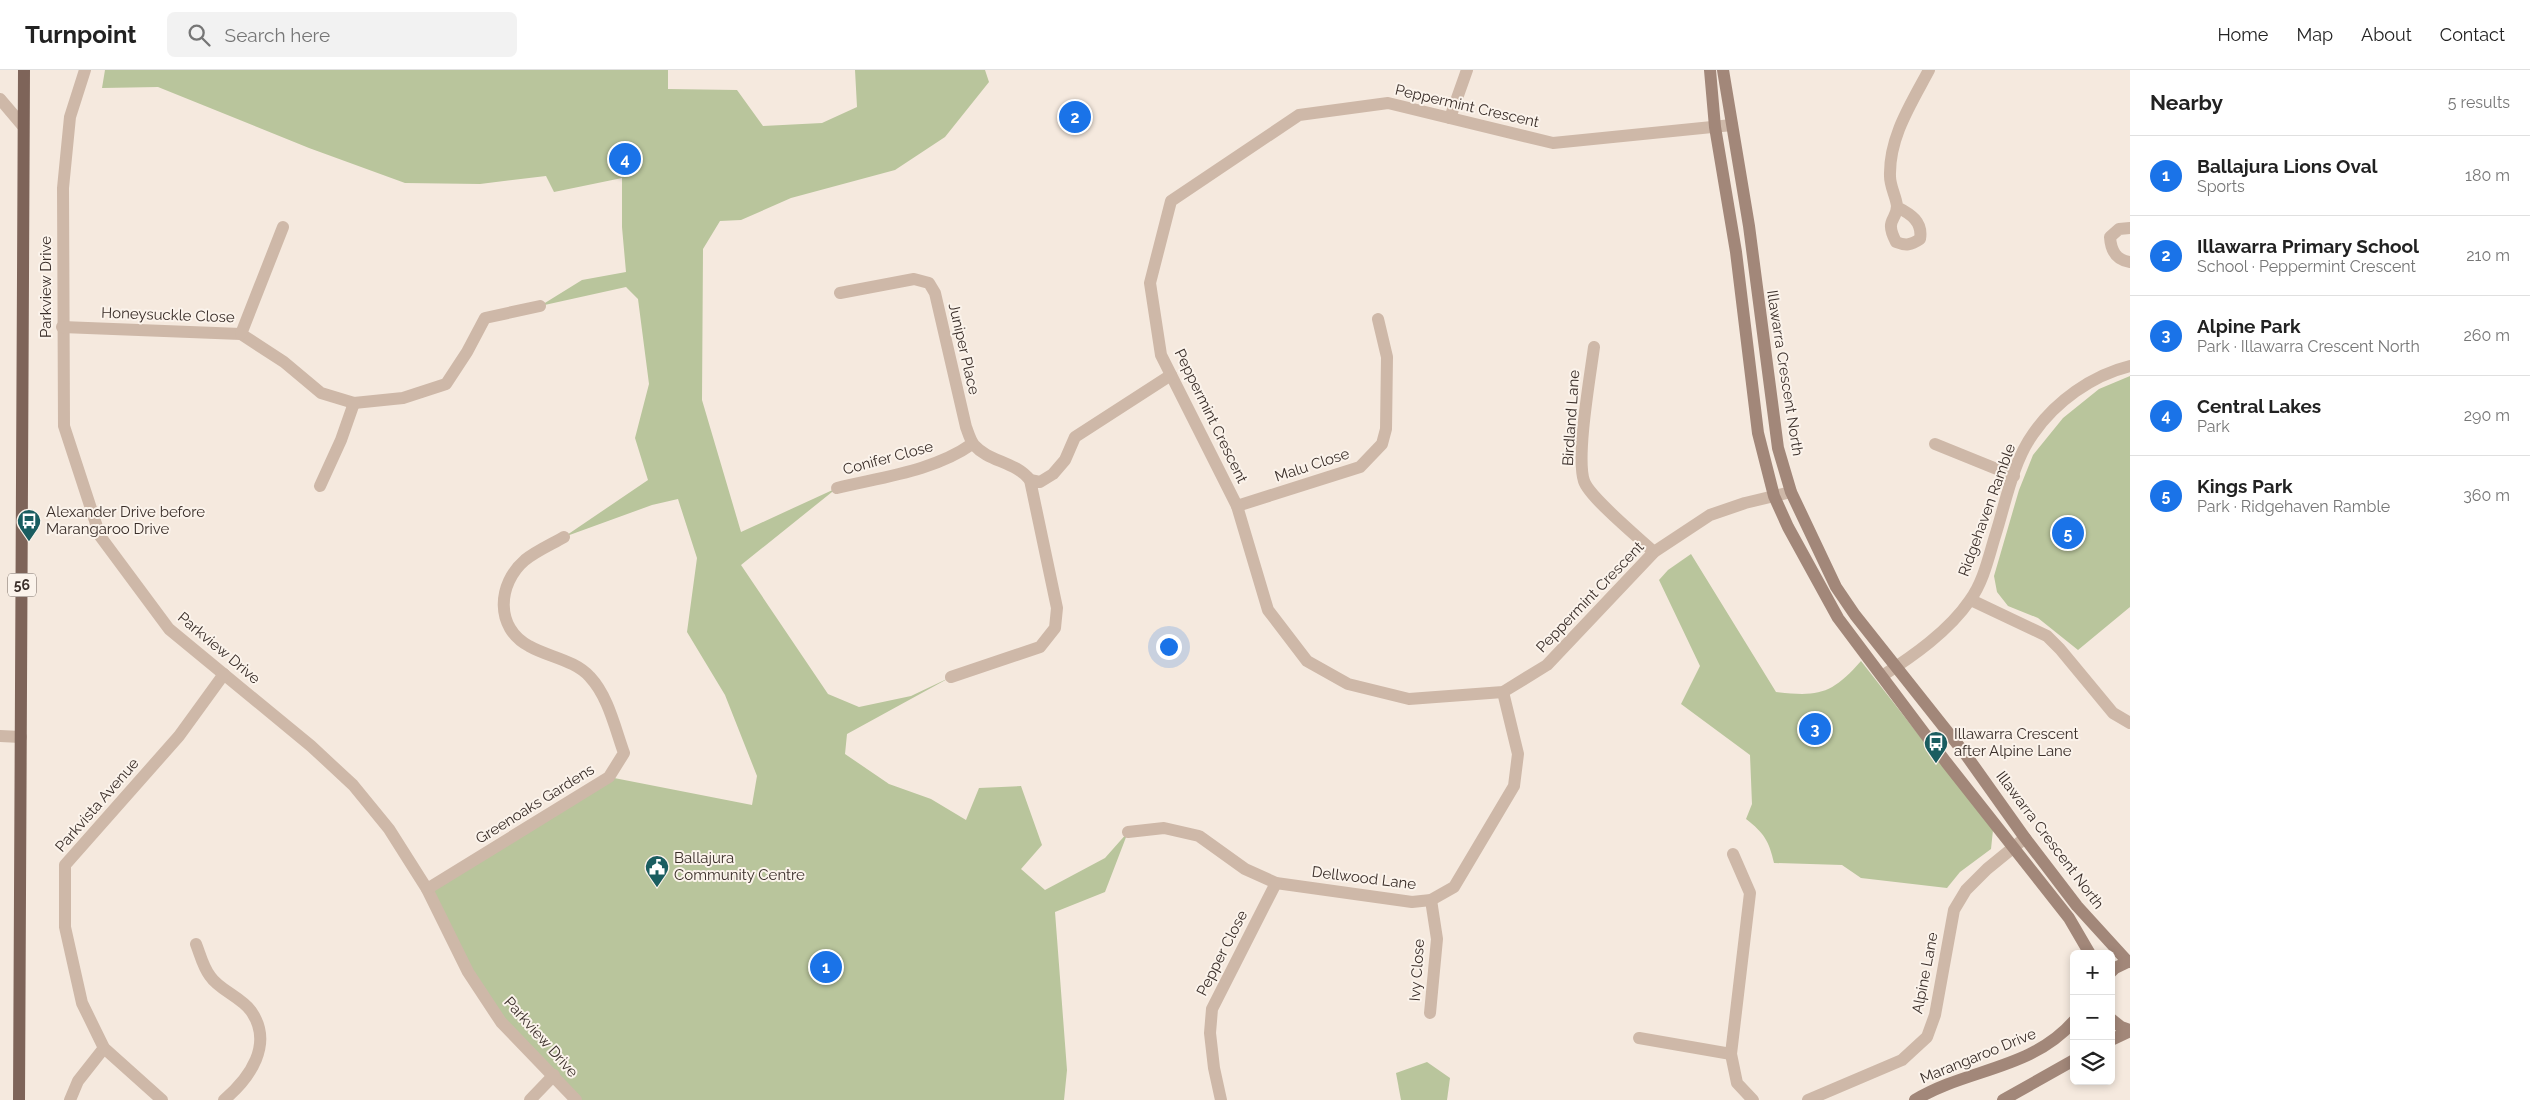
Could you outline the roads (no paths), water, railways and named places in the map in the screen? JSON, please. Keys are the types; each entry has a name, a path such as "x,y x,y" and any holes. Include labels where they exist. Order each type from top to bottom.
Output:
{"main road":[{"name":"56","path":"19,1100 24,70"},
{"name":"Illawarra Crescent North","path":"1710,70 1715,127 1736,252 1758,433 1774,496 1788,527 1838,618 2013,848 2069,918 2088,950"},
{"name":"Illawarra Crescent North","path":"1723,70 1749,226 1778,448 1791,492 1836,587 1966,755 2025,838 2078,906 2129,961"},
{"path":"2115,970 2129,961"},
{"path":"2115,1023 2130,1030"},
{"name":"Marangaroo Drive","path":"1915,1100 1948,1083 2035,1053 2054,1040 2070,1025"},
{"path":"2115,1038 2130,1030"},
{"path":"2003,1100 2070,1062"}],"street":[{"name":"Parkview Drive","path":"85,70 70,117 63,188 62,327 64,426 100,536 169,629 353,785 390,829 427,889 468,972 502,1022 576,1100"},
{"path":"1450,118 1467,70"},
{"path":"1897,207 1890,179 1893,144 1929,70"},
{"path":"0,99 23,126"},
{"name":"Peppermint Crescent","path":"1732,125 1553,144 1388,102 1299,115 1171,201 1150,283 1161,355 1237,506 1268,610 1307,661 1348,684 1409,699 1503,692 1547,665 1654,552 1710,515 1745,503 1791,492"},
{"path":"241,334 283,227"},
{"path":"2130,228 2119,229 2110,237 2111,248 2116,256 2123,261 2130,262"},
{"name":"Juniper Place","path":"840,293 914,278 929,283 935,293 966,427 972,444"},
{"name":"Honeysuckle Close","path":"62,327 241,334 284,362 321,393 354,403 403,398 446,384 467,352 485,318 540,306"},
{"name":"Malu Close","path":"1237,506 1360,468 1382,444 1386,429 1387,357 1378,319"},
{"name":"Birdland Lane","path":"1594,347 1582,455 1584,482 1602,505 1654,552"},
{"name":"Ridgehaven Ramble","path":"1882,676 1898,666 1947,625 1970,600 1984,571 2014,476 2032,434 2052,411 2079,388 2114,370 2130,366"},
{"path":"1030,480 1040,482 1053,474 1065,460 1075,437 1171,375"},
{"path":"320,486 341,440 354,403"},
{"path":"951,677 1040,646 1055,628 1057,608 1030,480 1022,470 984,453 972,444"},
{"name":"Conifer Close","path":"837,488 920,468 954,455 972,444"},
{"path":"1935,444 2014,476"},
{"name":"Greenoaks Gardens","path":"427,889 609,777 624,753 601,692 590,676 569,663 528,646 512,631 504,618 504,593 524,560 564,537"},
{"path":"1970,600 2047,636 2060,648 2113,712 2130,723"},
{"name":"Parkvista Avenue","path":"162,1100 104,1048 82,1003 65,927 65,865 179,736 224,674"},
{"name":"Dellwood Lane","path":"1128,832 1164,828 1199,836 1245,869 1276,883 1412,902 1431,900 1454,887 1514,786 1518,754 1503,692"},
{"path":"0,736 21,737"},
{"name":"Alpine Lane","path":"1808,1100 1902,1060 1927,1037 1935,1015 1954,910 1966,890 1987,869 2025,838"},
{"path":"1733,854 1750,893 1730,1054 1737,1082 1752,1100"},
{"name":"Pepper Close","path":"1221,1100 1214,1068 1210,1033 1212,1009 1276,883"},
{"name":"Ivy Close","path":"1430,1013 1437,939 1431,900"},
{"path":"196,944 210,976 250,1010 261,1035 256,1064 240,1086 224,1100"},
{"path":"1639,1038 1730,1054"},
{"path":"70,1100 78,1081 104,1048"},
{"path":"530,1100 554,1075"}],"place":[{"name":"Illawarra Primary School","path":"1075,117"},
{"name":"Central Lakes","path":"625,159"},
{"name":"Kings Park","path":"2068,533"},
{"name":"Alexander Drive before Marangaroo Drive","path":"29,542"},
{"name":"Alpine Park","path":"1815,729"},
{"name":"Illawarra Crescent after Alpine Lane","path":"1936,764"},
{"name":"Ballajura Community Centre","path":"657,888"},
{"name":"Ballajura Lions Oval","path":"826,967"}]}
